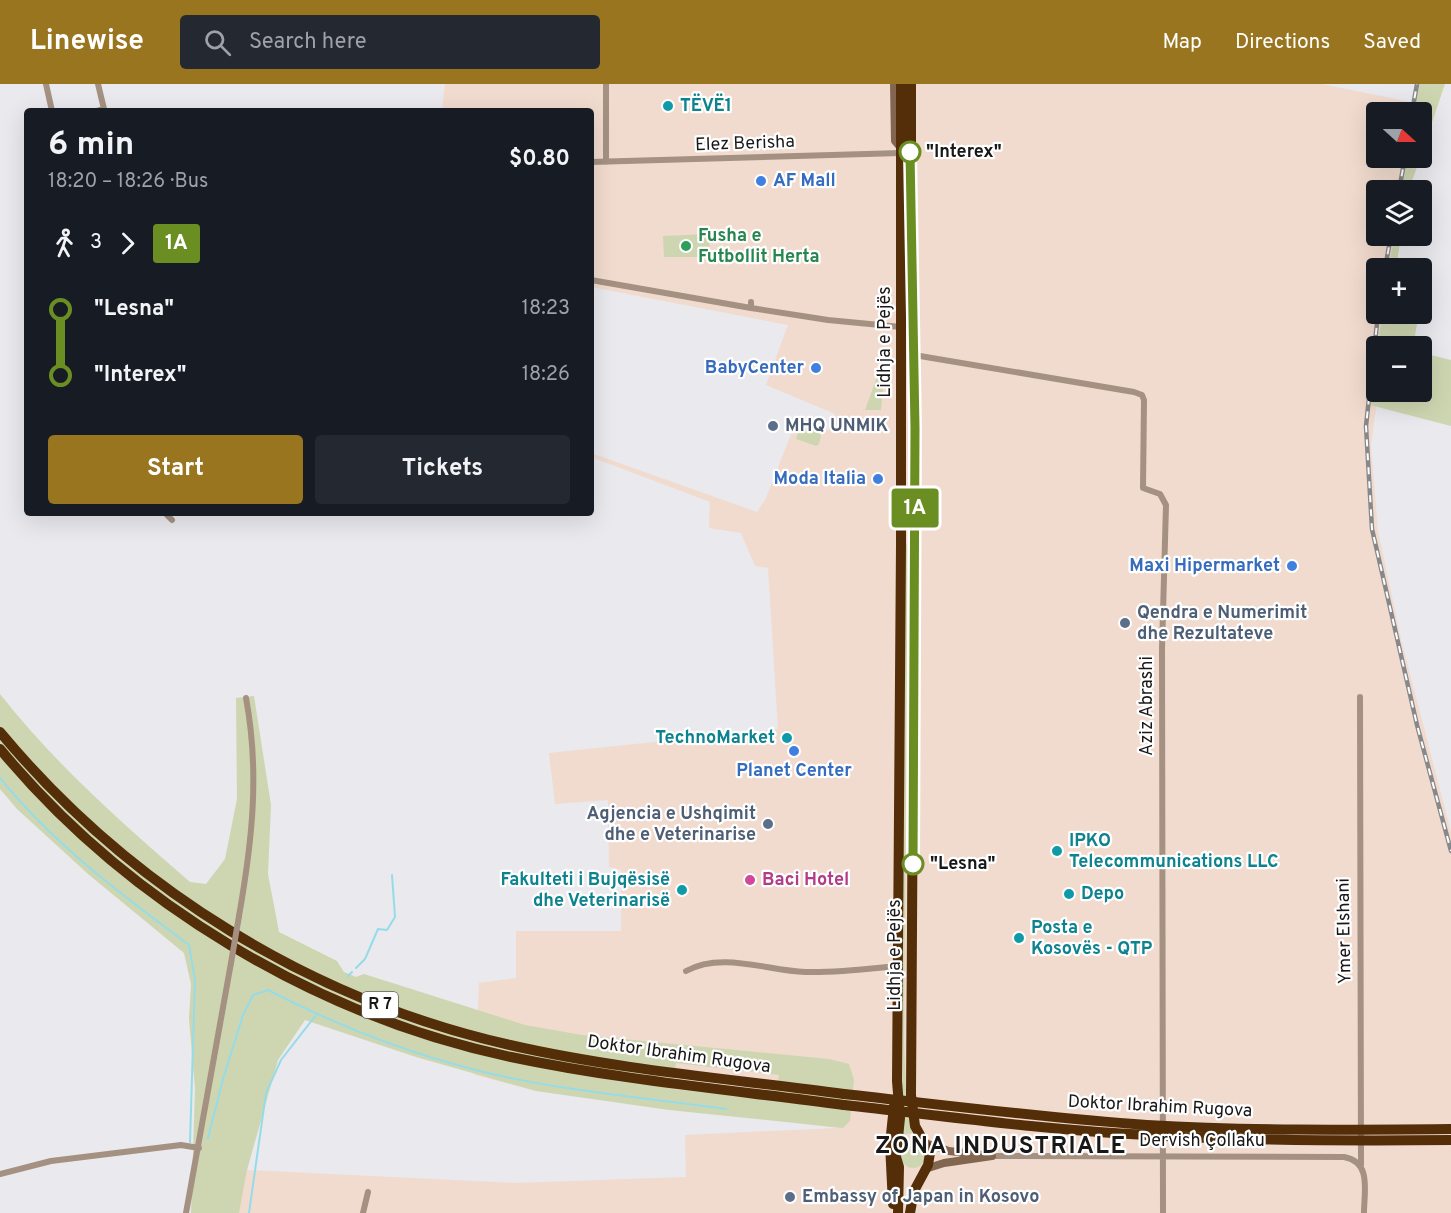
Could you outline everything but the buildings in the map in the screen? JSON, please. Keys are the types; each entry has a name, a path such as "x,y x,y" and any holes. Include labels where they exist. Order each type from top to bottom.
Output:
{"highway":[{"name":"Lidhja e Pejës","path":"895,1213 899,1167 896,1157 900,1118 897,1081 901,84"},
{"name":"Lidhja e Pejës","path":"910,1213 914,1191 930,1154 915,1126 911,1095 915,446 911,84"},
{"name":"Doktor Ibrahim Rugova","path":"0,732 68,805 157,881 230,931 335,987 420,1019 520,1047 610,1063 1027,1126 1271,1141 1451,1140"},
{"name":"Doktor Ibrahim Rugova","path":"0,749 61,814 150,890 254,958 307,986 365,1011 444,1039 509,1057 609,1074 844,1099 1147,1125 1271,1130 1451,1129"},
{"path":"895,1213 890,1144 897,1081"},
{"path":"898,1147 909,1139 924,1142"},
{"path":"899,1167 911,1173 924,1170"}],"street":[{"path":"46,84 51,108"},
{"path":"98,84 104,108"},
{"path":"606,84 606,162"},
{"name":"Lidhja e Pejës","path":"894,84 895,141 901,151"},
{"name":"Elez Berisha","path":"594,162 901,151"},
{"path":"594,280 751,305 828,320 901,327"},
{"name":"Aziz Abrashi","path":"914,355 1134,392 1142,396 1144,400 1143,488 1163,496 1166,505 1162,649 1163,1156"},
{"path":"168,516 172,520"},
{"path":"186,1213 252,841 255,792 253,749 246,698"},
{"name":"Ymer Elshani","path":"1360,698 1361,1165"},
{"path":"686,971 700,966 729,963 818,972 898,966"},
{"path":"924,1142 949,1151 992,1156"},
{"path":"0,1174 66,1159 181,1145 199,1148"},
{"path":"924,1170 944,1163 992,1156"},
{"name":"Dervish Çollaku","path":"992,1156 1344,1157 1361,1165"},
{"path":"1162,1213 1163,1156"},
{"path":"1361,1165 1365,1174 1364,1213"},
{"path":"363,1213 368,1192"}],"shaded area":[{"path":"445,84 1322,84 1410,102 1366,102 1366,168 1408,168 1406,180 1366,180 1366,246 1398,246 1396,258 1366,258 1366,324 1387,324 1386,336 1366,336 1366,402 1377,402 1371,446 1378,531 1401,639 1451,832 1451,1213 238,1213 247,1170 515,1183 686,1177 685,1135 837,1128 536,1091 475,1075 479,983 516,978 516,931 621,931 621,870 609,867 608,800 555,804 549,753 778,729 768,568 755,566 741,533 709,528 710,502 594,458 594,454 757,512 766,498 797,419 828,431 835,414 766,385 788,325 594,288 594,108 442,108"}],"green space":[{"path":"1416,84 1445,84 1432,122 1432,102 1413,102"},
{"path":"1404,168 1417,168 1412,180 1403,180"},
{"name":"Fusha e Futbollit Herta","path":"709,234 710,257 664,257 663,236"},
{"path":"1392,246 1399,246 1398,258 1391,258"},
{"path":"1381,324 1417,324 1415,336 1379,336"},
{"path":"886,352 881,410 865,410"},
{"path":"1432,355 1451,360 1451,426 1370,405 1370,402 1432,402"},
{"path":"803,424 822,431 819,444 816,446 796,439 800,426"},
{"path":"905,538 908,549 904,1043 907,1111 912,1133 903,1135 901,1055"},
{"path":"0,694 44,745 115,815 190,882 206,884 225,859 237,799 236,698 254,696 271,805 268,874 279,932 337,961 344,972 356,977 364,974 525,1025 582,1035 829,1059 849,1064 854,1080 850,1121 843,1128 669,1110 536,1091 416,1057 305,1020 278,1060 247,1170 239,1213 191,1213 195,1089 189,1019 191,984 184,953 88,874 17,809 0,789","holes":["676,1063 779,1075 775,1100 673,1089"]},
{"path":"913,1144 922,1147 925,1156 922,1165 913,1168 904,1165 901,1156 904,1147"}],"waterway":[{"path":"0,778 65,847 189,945 195,980 190,1142"},
{"path":"356,968 365,959 378,929 387,930 395,917 392,875"},
{"path":"348,976 352,972"},
{"path":"208,1138 243,1015 253,995 268,990 364,1034 464,1067 529,1082 726,1109"},
{"path":"249,1213 266,1093 281,1060 316,1015"}],"railway":[{"path":"1414,102 1417,84"},
{"path":"1401,180 1403,168"},
{"path":"1387,258 1389,246"},
{"path":"1377,324 1366,426 1372,529 1417,725 1451,851"}],"bus line":[{"name":"1A","path":"910,152 915,428 913,864"}],"place":[{"name":"TËVË1","path":"668,106"},
{"name":"\"Interex\"","path":"910,152"},
{"name":"AF Mall","path":"761,181"},
{"name":"Fusha e Futbollit Herta","path":"686,246"},
{"name":"BabyCenter","path":"816,368"},
{"name":"MHQ UNMIK","path":"773,426"},
{"name":"Moda Italia","path":"878,479"},
{"name":"Maxi Hipermarket","path":"1292,566"},
{"name":"Qendra e Numerimit dhe Rezultateve","path":"1125,623"},
{"name":"TechnoMarket","path":"787,738"},
{"name":"Planet Center","path":"794,751"},
{"name":"Agjencia e Ushqimit dhe e Veterinarise","path":"768,824"},
{"name":"IPKO Telecommunications LLC","path":"1057,851"},
{"name":"\"Lesna\"","path":"913,864"},
{"name":"Baci Hotel","path":"750,880"},
{"name":"Fakulteti i Bujqësisë dhe Veterinarisë","path":"682,890"},
{"name":"Depo","path":"1069,894"},
{"name":"Posta e Kosovës - QTP","path":"1019,938"},
{"name":"Embassy of Japan in Kosovo","path":"790,1197"}],"district":[{"name":"ZONA INDUSTRIALE","path":"1001,1147"}]}
